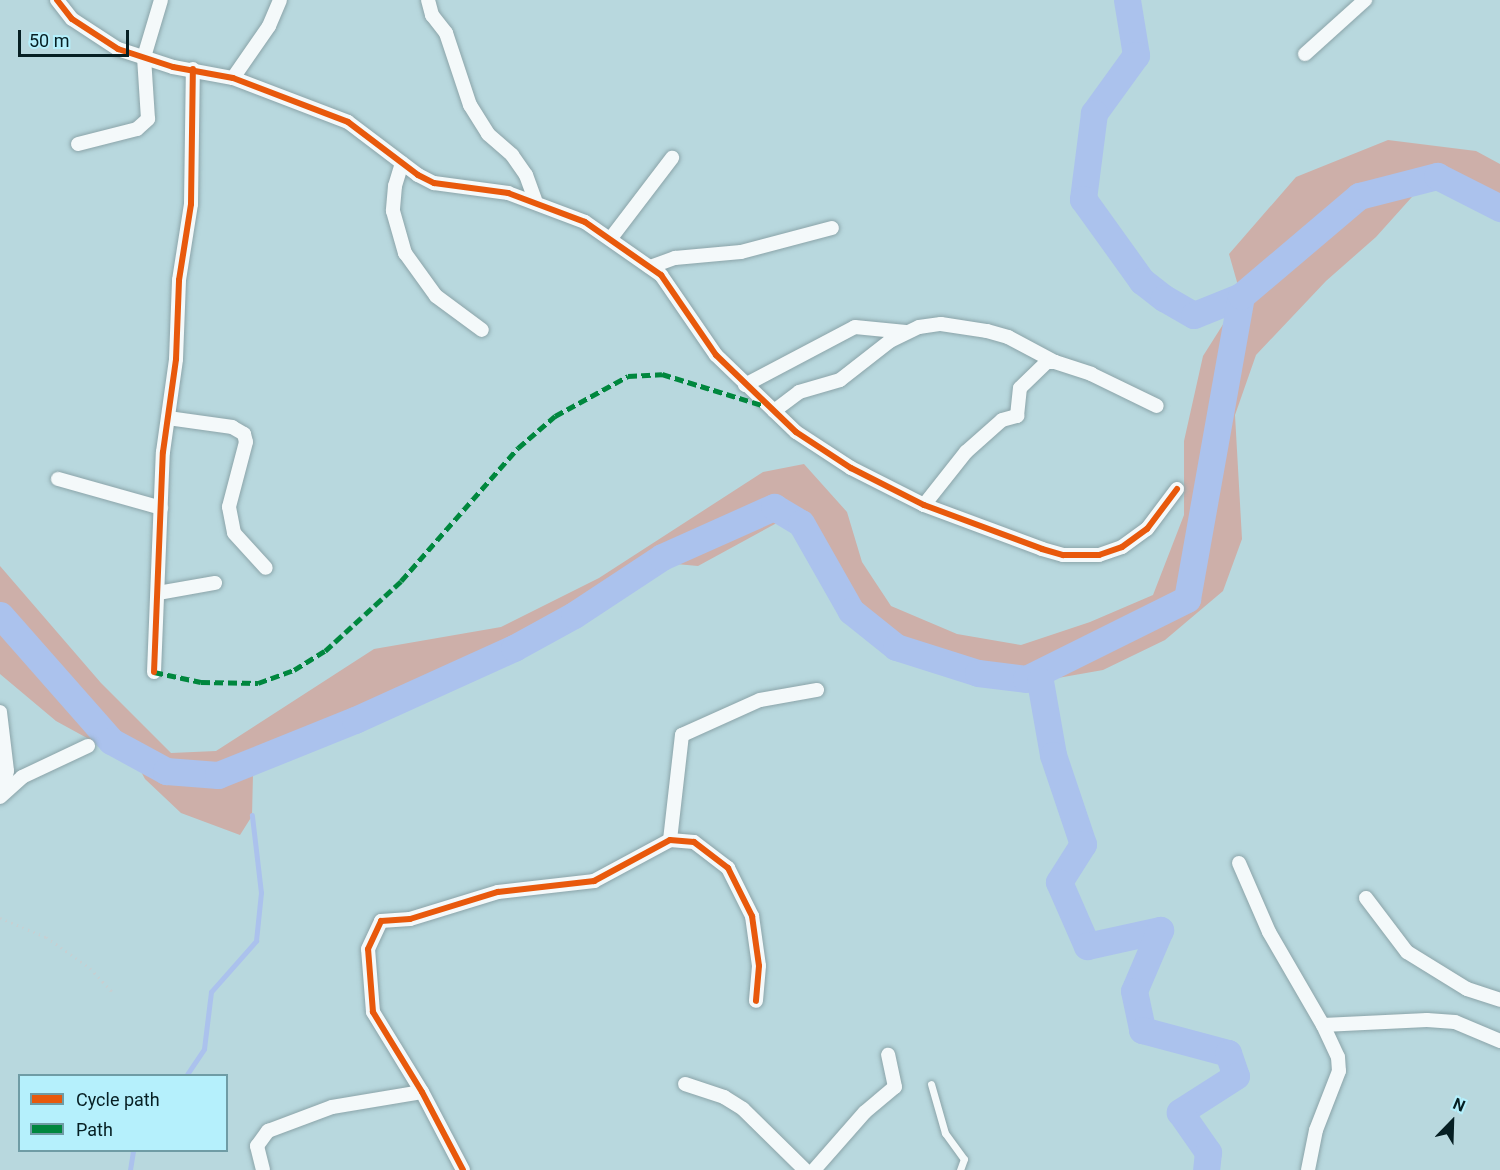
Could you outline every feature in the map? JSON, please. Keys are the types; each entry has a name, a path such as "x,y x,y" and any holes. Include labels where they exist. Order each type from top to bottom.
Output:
{"street":[{"path":"57,0 72,19 90,33 118,49 233,78 348,122 402,163 434,183 535,200 611,237 650,267 676,293 701,337 745,385 774,411 822,450 924,505 1042,549 1063,555 1099,555 1122,546 1147,529 1177,489"},
{"path":"78,144 137,129 148,119 144,57 161,0"},
{"path":"233,78 269,26 280,0"},
{"path":"428,0 432,15 446,33 470,105 489,134 512,155 526,176 535,200"},
{"path":"1305,54 1365,0"},
{"path":"154,672 160,508 176,359 178,280 191,204 193,69"},
{"path":"611,237 672,158"},
{"path":"402,163 395,186 393,211 394,226 405,253 436,296 482,330"},
{"path":"650,267 675,258 741,252 832,228"},
{"path":"745,385 855,327 906,332 941,324 987,331 1008,337 1055,362 1157,406"},
{"path":"774,411 799,392 840,380 906,332"},
{"path":"924,505 966,452 1002,420 1017,416 1021,409 1016,403 1017,393 1027,378 1047,362 1055,362"},
{"path":"168,418 232,427 244,434 246,442 229,507 234,533 266,568"},
{"path":"58,479 160,508"},
{"path":"158,593 215,583"},
{"path":"670,840 682,735 760,700 817,690"},
{"path":"0,712 7,762 0,796"},
{"path":"0,796 22,777 88,746"},
{"path":"463,1170 422,1092 379,1024 369,999 368,949 381,921 410,920 498,892 594,881 670,840 694,842 728,868 740,886 757,940 756,1001"},
{"path":"1239,864 1269,932 1323,1024 1338,1057 1339,1071 1316,1130 1308,1170"},
{"path":"1366,898 1407,952 1429,968 1467,989 1500,1000"},
{"path":"1323,1024 1427,1020 1455,1022 1500,1041"},
{"path":"814,1170 865,1112 895,1088 888,1055"},
{"path":"685,1084 724,1097 743,1109 805,1170"},
{"path":"263,1170 257,1146 268,1131 332,1107 422,1092"}],"lane":[{"path":"931,1084 945,1133 964,1160 960,1170"}],"path":[{"path":"0,918 46,937 90,968 112,993"}],"shaded area":[{"path":"1388,140 1476,151 1500,164 1500,215 1464,190 1420,188 1376,237 1326,281 1256,355 1235,415 1242,539 1223,591 1165,640 1103,670 1018,685 950,670 857,620 797,512 698,566 654,562 521,647 415,687 385,711 341,721 253,774 252,816 240,835 181,813 145,779 138,766 56,721 0,674 0,566 101,683 171,753 216,751 374,649 501,627 599,578 763,472 804,464 847,512 862,562 891,606 957,634 1021,645 1090,622 1153,595 1184,515 1184,441 1203,356 1241,296 1229,254 1296,177"}],"waterway":[{"path":"1127,0 1136,55 1094,113 1083,199 1142,281 1164,298 1194,315 1241,296"},
{"path":"0,615 111,741 166,771 218,775 355,720 514,648 574,615 662,557 774,507 801,523 851,611 896,647 978,673 1026,679 1187,599 1241,296 1359,196 1437,176 1500,208"},
{"path":"1040,681 1053,755 1083,844 1059,882 1087,946 1160,930 1134,991 1142,1030 1228,1053 1236,1076 1180,1112 1208,1152 1206,1170"},
{"path":"187,1074 204,1049 211,992 256,941 261,893 252,816"},
{"path":"130,1170 133,1152"}],"marked path":[{"path":"154,672 201,682 258,683 294,670 325,651 401,581 518,448 555,416 628,376 662,374 762,405"}],"cycle path":[{"path":"57,0 72,19 118,49 173,67 233,78 348,122 418,175 434,183 508,193 585,222 661,275 716,355 796,432 851,468 924,505 1042,549 1063,555 1099,555 1122,547 1147,529 1177,489"},
{"path":"154,672 163,452 176,359 179,280 191,204 193,69"},
{"path":"463,1170 422,1092 373,1012 368,949 381,921 410,919 498,892 594,881 670,840 694,842 728,868 752,916 759,966 756,1001"}]}
